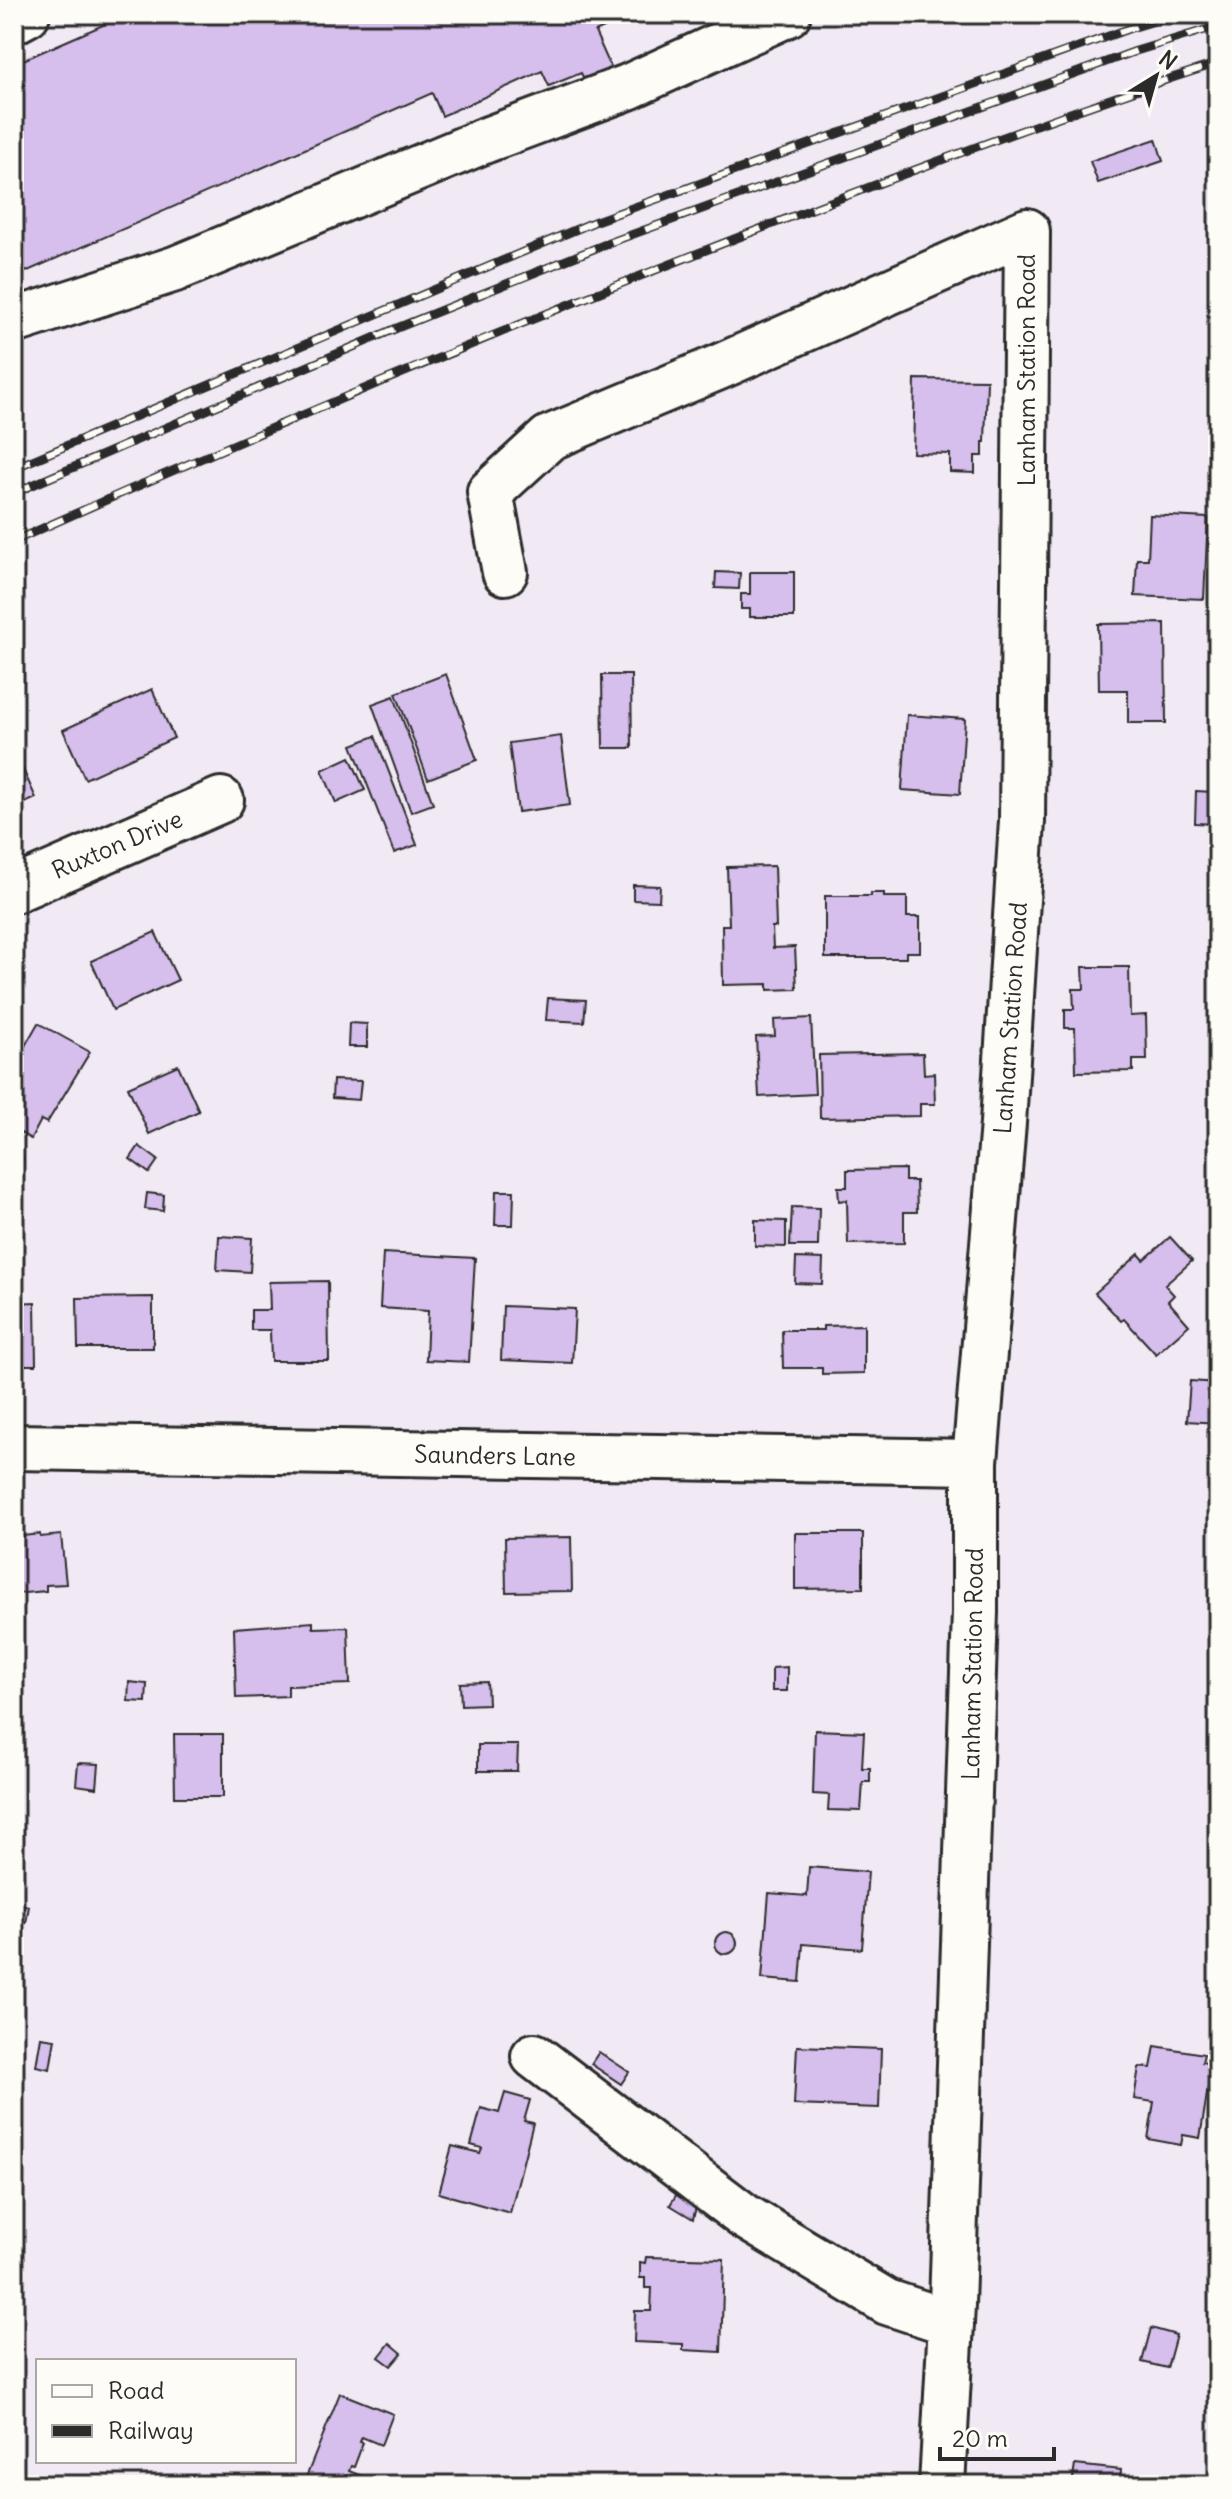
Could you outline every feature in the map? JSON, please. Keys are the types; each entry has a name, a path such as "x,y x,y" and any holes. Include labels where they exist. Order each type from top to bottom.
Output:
{"street":[{"path":"14,21 27,14"},
{"path":"14,321 175,269 486,140 628,87 788,14"},
{"name":"Lanham Station Road","path":"505,572 490,492 549,438 719,367 1027,231 1022,821 1003,1123 975,1462 975,1612 951,2323 942,2485"},
{"name":"Ruxton Drive","path":"14,890 221,800"},
{"name":"Saunders Lane","path":"14,1447 975,1462"},
{"path":"534,2056 744,2216 887,2302 951,2323"}],"building":[{"path":"128,14 636,14 595,32 617,81 591,93 581,73 549,86 542,71 442,116 432,93 14,277 14,64"},
{"path":"1156,139 1163,161 1098,183 1090,161"},
{"path":"915,379 987,380 985,442 983,456 975,456 975,473 950,472 950,454 913,453"},
{"path":"1150,515 1208,518 1204,599 1135,596 1137,559 1148,559"},
{"path":"716,572 740,573 739,589 715,588"},
{"path":"750,572 794,572 794,617 750,617 750,609 741,609 741,594 750,594"},
{"path":"1165,623 1166,723 1128,723 1128,690 1099,690 1098,624"},
{"path":"446,674 477,760 428,779 396,693"},
{"path":"602,675 631,675 632,748 603,748"},
{"path":"152,689 174,738 85,779 63,730"},
{"path":"394,696 433,804 411,812 372,704"},
{"path":"907,715 965,719 960,794 902,790"},
{"path":"375,736 417,845 394,853 352,745"},
{"path":"561,736 570,805 518,812 509,743"},
{"path":"14,750 36,798 14,808"},
{"path":"350,757 365,790 336,803 322,770"},
{"path":"1196,791 1213,792 1213,800 1218,800 1218,824 1195,823"},
{"path":"774,866 776,927 772,927 773,948 795,947 797,989 768,990 768,984 723,985 722,925 729,925 727,867"},
{"path":"633,885 660,886 659,901 633,900"},
{"path":"871,893 884,893 884,897 907,897 907,917 920,917 920,952 906,952 906,958 825,958 825,896 871,896"},
{"path":"155,932 178,980 113,1010 91,961"},
{"path":"1083,967 1129,967 1130,1016 1146,1015 1147,1060 1133,1060 1133,1071 1076,1072 1075,1028 1065,1028 1065,1009 1074,1009 1073,989 1084,989"},
{"path":"548,998 586,1000 584,1022 546,1020"},
{"path":"811,1018 815,1094 759,1097 756,1037 775,1036 774,1020"},
{"path":"38,1023 90,1052 47,1123 41,1120 31,1139 14,1129 14,1065"},
{"path":"349,1023 367,1024 367,1047 348,1047"},
{"path":"923,1053 924,1074 934,1073 935,1104 920,1104 920,1116 820,1118 819,1055"},
{"path":"178,1065 199,1111 149,1134 128,1087"},
{"path":"333,1080 361,1081 359,1100 332,1098"},
{"path":"139,1146 158,1160 149,1173 130,1159"},
{"path":"14,1155 23,1157 17,1184 14,1184"},
{"path":"905,1169 905,1181 916,1181 917,1212 904,1212 904,1243 848,1244 847,1200 839,1201 838,1187 847,1187 847,1170"},
{"path":"496,1191 514,1191 513,1225 495,1225"},
{"path":"147,1193 164,1195 163,1211 145,1209"},
{"path":"792,1207 819,1208 818,1246 790,1246"},
{"path":"755,1220 786,1221 786,1247 755,1246"},
{"path":"219,1236 252,1238 250,1272 217,1270"},
{"path":"1170,1237 1192,1261 1165,1285 1174,1295 1168,1301 1189,1325 1156,1354 1095,1293 1139,1254 1144,1260"},
{"path":"383,1253 475,1258 469,1362 426,1360 428,1311 380,1308"},
{"path":"796,1258 823,1259 822,1284 795,1283"},
{"path":"328,1281 329,1361 271,1361 270,1330 251,1330 251,1310 270,1310 269,1282"},
{"path":"153,1297 153,1348 78,1348 77,1298"},
{"path":"35,1302 36,1365 14,1365 14,1303"},
{"path":"503,1306 575,1309 572,1363 501,1360"},
{"path":"864,1325 864,1373 822,1374 822,1368 783,1368 782,1330 823,1330 823,1326"},
{"path":"1190,1381 1218,1383 1218,1423 1187,1421"},
{"path":"795,1533 863,1533 863,1588 795,1589"},
{"path":"40,1534 40,1537 61,1535 66,1584 46,1585 46,1591 14,1594 14,1537"},
{"path":"571,1537 572,1591 506,1592 505,1538"},
{"path":"313,1622 313,1628 348,1627 350,1684 288,1686 288,1696 236,1698 234,1628"},
{"path":"787,1667 787,1691 772,1691 772,1668"},
{"path":"129,1682 147,1684 146,1702 128,1701"},
{"path":"487,1682 488,1704 461,1705 460,1683"},
{"path":"815,1730 864,1732 862,1768 870,1768 870,1782 863,1782 861,1811 828,1810 829,1795 813,1794"},
{"path":"174,1734 223,1734 223,1797 175,1797"},
{"path":"478,1745 518,1745 517,1771 478,1771"},
{"path":"78,1763 99,1764 97,1788 76,1785"},
{"path":"809,1867 868,1872 862,1949 803,1944 800,1982 762,1979 769,1893 807,1896"},
{"path":"14,1903 29,1906 26,1923 14,1921"},
{"path":"726,1932 737,1943 726,1954 715,1943"},
{"path":"41,2037 55,2039 50,2069 36,2066"},
{"path":"797,2046 881,2049 879,2108 794,2105"},
{"path":"1155,2046 1204,2054 1202,2062 1211,2064 1209,2073 1215,2074 1212,2089 1208,2088 1200,2138 1183,2135 1181,2145 1148,2139 1154,2102 1134,2099 1139,2067 1151,2068"},
{"path":"599,2052 629,2072 621,2084 591,2064"},
{"path":"505,2093 530,2100 524,2121 533,2123 510,2213 439,2193 452,2146 480,2153 482,2148 471,2145 481,2108 499,2113"},
{"path":"678,2192 697,2203 693,2219 670,2205"},
{"path":"646,2257 724,2259 721,2352 683,2350 683,2344 634,2342 635,2311 651,2311 652,2288 645,2288 645,2278 640,2278 640,2262 645,2263"},
{"path":"1151,2328 1176,2335 1167,2368 1142,2362"},
{"path":"390,2343 402,2353 391,2366 379,2357"},
{"path":"340,2393 393,2414 381,2445 362,2437 360,2442 363,2443 354,2467 351,2466 349,2471 367,2478 364,2485 303,2485"},
{"path":"1075,2465 1121,2470 1120,2485 1072,2485"}],"railway":[{"path":"14,468 596,221 1128,29 1178,14"},
{"path":"14,493 397,328 606,244 1136,51 1218,26"},
{"path":"14,541 397,375 589,296 999,138 1218,63"}]}
